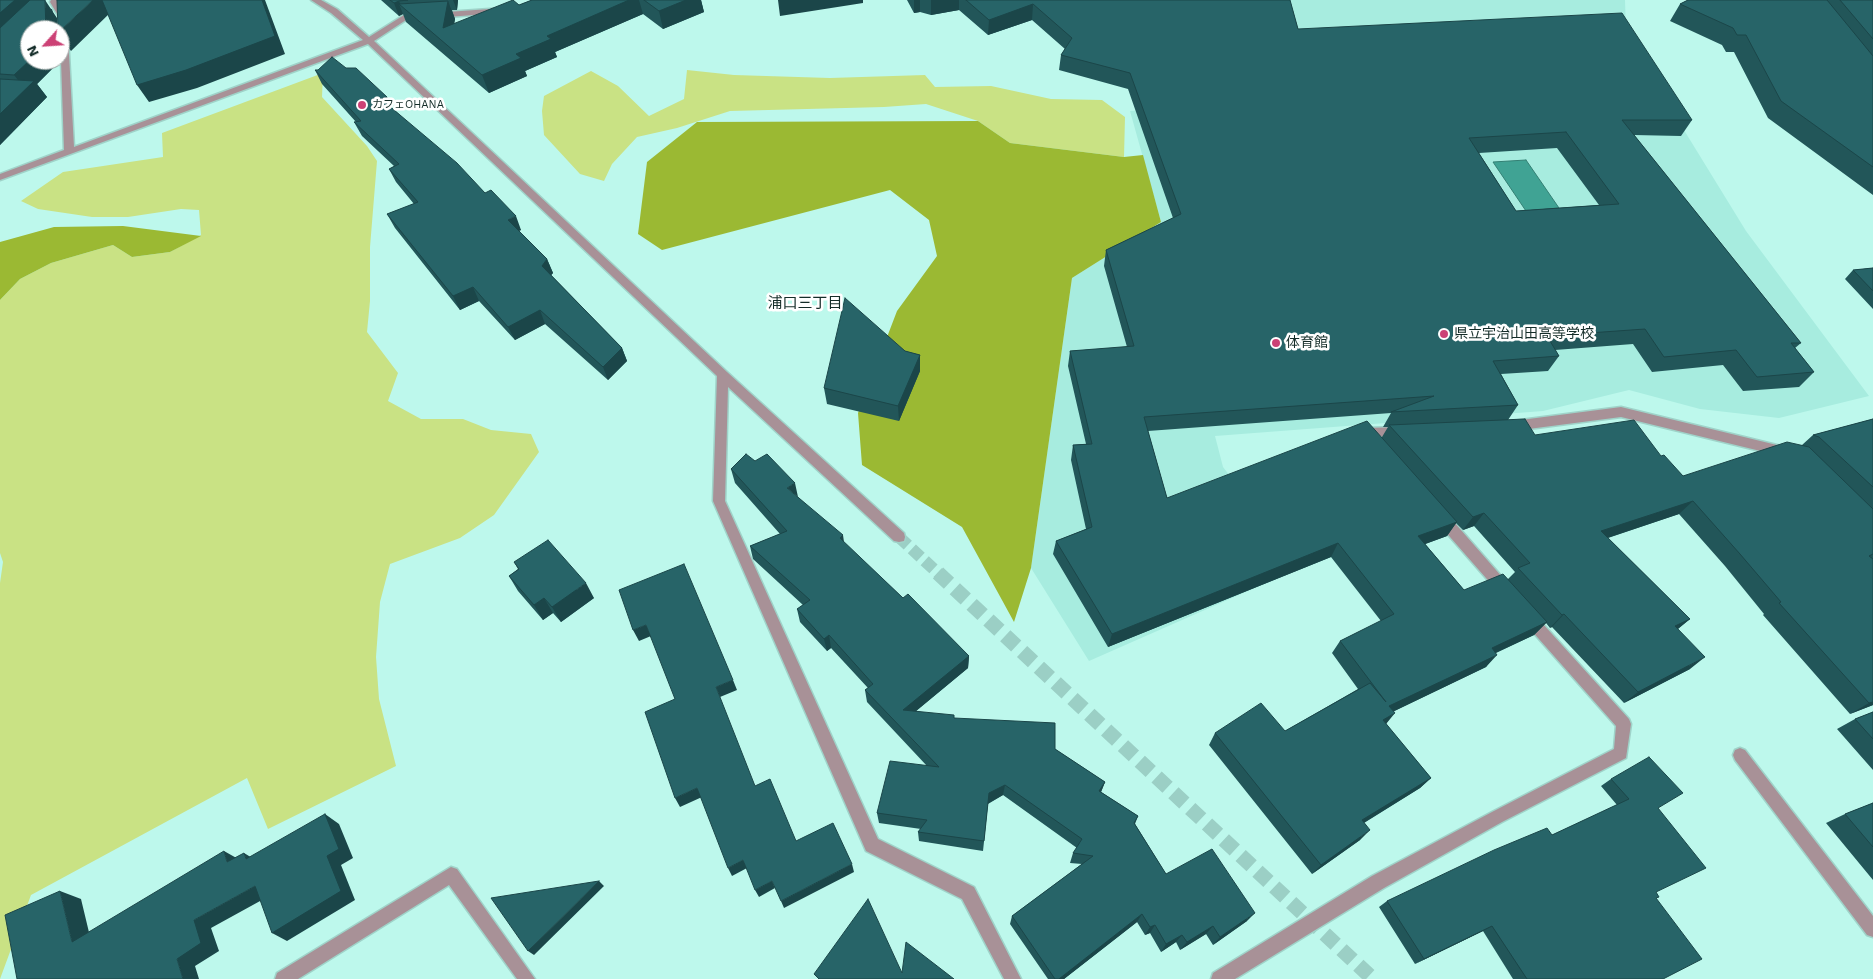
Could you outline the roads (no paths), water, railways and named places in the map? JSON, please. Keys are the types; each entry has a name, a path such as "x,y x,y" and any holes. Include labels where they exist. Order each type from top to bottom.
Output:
{"street":[{"path":"50,3 67,0"},
{"path":"315,0 334,11 369,41 899,537"},
{"path":"50,3 63,17 69,152"},
{"path":"0,177 369,41 404,18 513,10"},
{"path":"723,374 719,501 872,846 968,893 1013,979"},
{"path":"1495,427 1621,412 1799,455"},
{"path":"1379,448 1366,433 1416,431"},
{"path":"1219,979 1378,882 1497,817 1621,753 1624,724 1432,508"},
{"path":"1740,755 1873,930"},
{"path":"283,979 451,875 527,979"}],"tunnel":[{"path":"899,537 939,574"},
{"path":"938,573 1373,979"}],"place":[{"name":"カフェOHANA","path":"362,105"},
{"name":"県立宇治山田高等学校","path":"1444,334"},
{"name":"体育館","path":"1276,343"}],"district":[{"name":"浦口三丁目","path":"805,304"}]}
